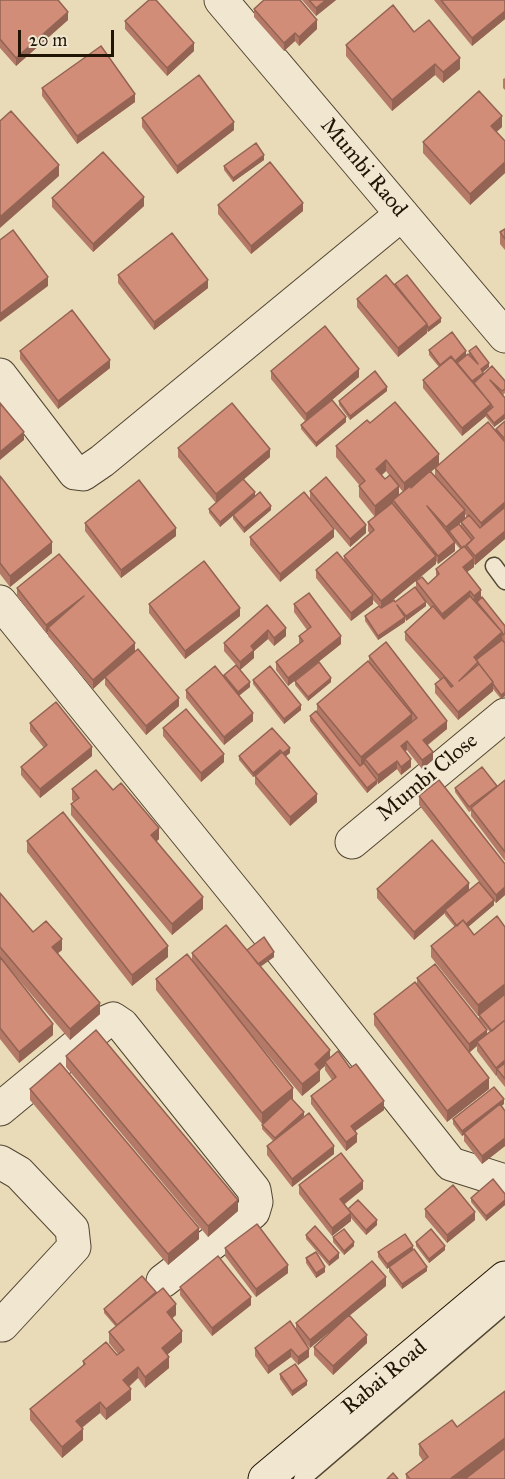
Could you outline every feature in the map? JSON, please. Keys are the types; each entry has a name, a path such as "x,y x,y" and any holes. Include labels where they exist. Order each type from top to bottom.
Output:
{"street":[{"name":"Mumbi Raod","path":"221,0 505,336"},
{"path":"0,375 75,473 83,474 102,462 402,214"},
{"path":"0,602 451,1164 505,1181"},
{"name":"Mumbi Close","path":"352,842 505,715"},
{"path":"0,1109 104,1023 113,1019 122,1024 254,1190 256,1202 253,1212 164,1281"},
{"path":"0,1162 19,1173 72,1229 74,1247 2,1325"},
{"name":"Rabai Road","path":"265,1479 505,1278"}],"lane":[{"path":"494,566 505,581"},
{"path":"302,1479 505,1305"}],"building":[{"path":"0,0 58,0 68,12 16,58 0,39"},
{"path":"149,0 156,0 194,43 167,68 125,21"},
{"path":"264,0 300,0 317,20 299,37 295,33 284,43 254,9"},
{"path":"309,0 326,0 316,8"},
{"path":"441,0 505,0 505,11 472,38"},
{"path":"393,5 414,32 429,20 460,58 443,72 435,64 392,100 346,45"},
{"path":"101,46 135,94 77,136 42,88"},
{"path":"199,75 234,122 177,166 142,118"},
{"path":"479,91 502,116 491,126 505,141 505,162 470,194 423,142"},
{"path":"11,111 59,165 0,217 0,121"},
{"path":"256,143 264,155 233,178 224,166"},
{"path":"103,152 144,197 93,244 52,198"},
{"path":"270,162 303,203 251,246 218,205"},
{"path":"505,229 505,239 500,232"},
{"path":"13,230 48,277 0,314 0,240"},
{"path":"172,233 208,280 154,322 118,275"},
{"path":"386,275 427,324 398,348 357,299"},
{"path":"407,275 441,318 428,328 395,284"},
{"path":"72,310 110,360 58,401 20,351"},
{"path":"325,326 359,369 306,414 271,371"},
{"path":"452,332 466,351 455,361 451,356 440,365 429,350"},
{"path":"476,346 489,363 481,369 483,373 472,381 457,363 468,354 478,364 469,351"},
{"path":"451,357 491,404 462,428 423,380"},
{"path":"492,366 505,381 505,389 502,391 490,380 505,398 505,414 494,423 486,413 493,407 474,383"},
{"path":"375,371 387,387 350,416 339,401"},
{"path":"332,400 346,417 316,443 301,425"},
{"path":"395,402 439,454 404,483 386,460 376,469 385,479 390,475 399,486 375,506 359,486 365,481 336,446 367,420 370,423"},
{"path":"0,403 24,432 0,452"},
{"path":"232,403 270,449 216,494 178,448"},
{"path":"505,421 505,439 496,429"},
{"path":"488,422 505,442 505,502 481,523 435,468"},
{"path":"430,471 465,510 446,527 427,506 455,542 438,556 393,500"},
{"path":"0,476 52,542 10,576 0,563"},
{"path":"326,477 366,525 350,539 310,491"},
{"path":"243,479 255,492 220,522 209,509"},
{"path":"139,480 176,528 121,570 85,523"},
{"path":"260,492 271,506 244,528 233,515"},
{"path":"304,492 334,529 280,574 250,537"},
{"path":"392,503 436,556 381,601 344,556 374,530 368,522"},
{"path":"505,507 505,531 475,556 466,545 474,538 461,522 469,515 480,528"},
{"path":"459,524 472,540 462,548 449,531"},
{"path":"464,546 474,558 463,567 481,590 474,596 470,591 442,614 416,581 422,577 428,584 439,574 436,569"},
{"path":"337,552 373,595 351,613 316,570"},
{"path":"59,554 135,643 93,680 48,628 84,596 46,625 17,588"},
{"path":"204,561 240,608 185,651 149,604"},
{"path":"415,587 426,602 406,616 397,605 405,617 378,636 365,616 379,606 381,608 394,600 395,602"},
{"path":"309,593 341,636 288,678 276,662 303,641 299,636 311,627 294,604"},
{"path":"470,596 502,632 474,657 478,662 459,681 479,664 493,682 458,712 435,684 444,677 451,687 453,686 405,632 433,606 444,619"},
{"path":"482,597 505,626 503,635 477,602"},
{"path":"267,605 286,628 274,638 268,630 251,646 254,650 240,662 224,643"},
{"path":"502,640 505,643 505,692 501,695 476,660"},
{"path":"386,642 447,721 423,740 433,752 422,760 407,741 401,746 411,759 401,767 397,761 378,775 365,759 417,718 369,656"},
{"path":"138,649 179,698 146,726 105,677"},
{"path":"368,661 412,714 361,757 317,704"},
{"path":"319,662 331,678 308,697 295,681"},
{"path":"236,665 250,682 238,692 224,675"},
{"path":"215,666 253,713 224,737 186,690"},
{"path":"270,666 301,705 284,719 253,680"},
{"path":"56,702 92,747 40,789 21,767 47,745 30,723"},
{"path":"186,709 224,754 201,773 163,728"},
{"path":"316,711 360,766 364,763 377,780 367,788 310,716"},
{"path":"272,728 290,748 283,753 280,750 253,773 239,756"},
{"path":"282,752 317,794 290,817 255,776"},
{"path":"482,767 497,786 469,807 455,788"},
{"path":"96,770 113,790 121,783 159,828 151,835 203,897 172,924 71,804 79,798 72,789"},
{"path":"439,780 505,864 505,887 496,895 419,796"},
{"path":"505,780 505,852 471,808"},
{"path":"63,812 168,946 132,975 27,841"},
{"path":"432,840 469,883 414,932 377,889"},
{"path":"479,882 494,900 466,924 463,920 457,926 445,910"},
{"path":"0,893 33,932 46,921 62,939 52,947 100,1003 70,1029 0,947"},
{"path":"497,916 505,927 505,984 478,1005 431,946 463,920 474,935"},
{"path":"226,925 330,1050 315,1064 320,1070 302,1084 192,953"},
{"path":"264,937 274,952 258,964 247,950"},
{"path":"187,954 293,1088 262,1113 156,979"},
{"path":"0,957 53,1024 19,1052 0,1028"},
{"path":"435,964 487,1030 469,1044 417,978"},
{"path":"415,982 489,1078 447,1111 374,1014"},
{"path":"505,994 505,1020 492,1031 479,1015"},
{"path":"505,1020 505,1060 496,1068 477,1042"},
{"path":"96,1030 238,1200 208,1226 66,1056"},
{"path":"338,1051 350,1068 356,1064 384,1101 351,1126 357,1134 346,1142 311,1096 336,1077 325,1062"},
{"path":"60,1063 199,1228 168,1254 30,1089"},
{"path":"505,1063 505,1079 497,1069"},
{"path":"494,1087 504,1099 462,1131 453,1119"},
{"path":"291,1098 304,1112 275,1138 262,1125"},
{"path":"500,1104 505,1111 505,1138 482,1156 464,1133"},
{"path":"309,1113 334,1146 292,1179 267,1146"},
{"path":"341,1153 363,1181 340,1199 351,1213 332,1228 299,1185"},
{"path":"493,1179 505,1194 505,1200 486,1216 471,1198"},
{"path":"453,1185 475,1212 447,1235 425,1209"},
{"path":"358,1200 377,1220 366,1230 348,1209"},
{"path":"257,1224 288,1265 256,1289 225,1248"},
{"path":"315,1226 339,1253 329,1262 306,1235"},
{"path":"344,1229 354,1242 344,1251 333,1237"},
{"path":"431,1229 445,1246 429,1259 416,1242"},
{"path":"405,1234 413,1246 387,1264 378,1252"},
{"path":"414,1249 427,1267 402,1284 389,1267"},
{"path":"316,1252 325,1267 316,1273 306,1258"},
{"path":"218,1256 251,1297 212,1328 180,1287"},
{"path":"372,1261 386,1277 310,1340 296,1323"},
{"path":"142,1276 156,1292 117,1325 104,1309"},
{"path":"163,1288 176,1304 167,1312 182,1331 162,1348 169,1357 145,1377 138,1367 123,1380 131,1389 106,1409 100,1402 76,1421 83,1429 62,1447 30,1409 85,1364 83,1361 106,1342 117,1355 124,1350 109,1332"},
{"path":"349,1315 367,1335 333,1366 314,1347"},
{"path":"290,1321 309,1349 298,1357 291,1349 268,1366 255,1348"},
{"path":"295,1364 307,1381 292,1391 280,1374"},
{"path":"505,1391 505,1438 450,1479 410,1479 406,1474 428,1457 419,1444 452,1420 457,1427"},
{"path":"505,1448 505,1479 465,1479"},
{"path":"393,1473 398,1479 387,1479"}]}
